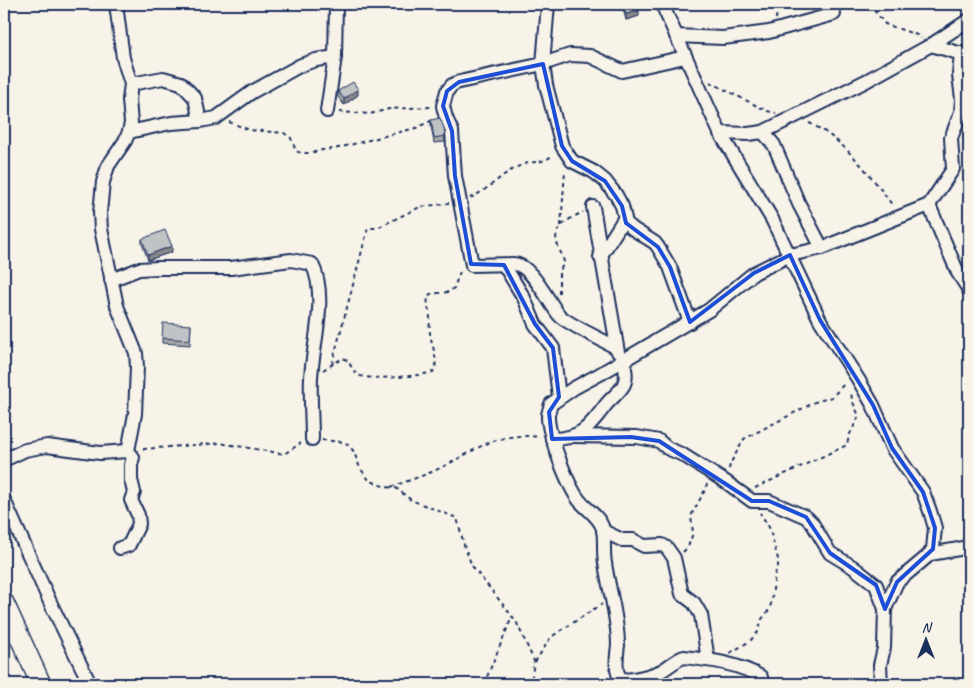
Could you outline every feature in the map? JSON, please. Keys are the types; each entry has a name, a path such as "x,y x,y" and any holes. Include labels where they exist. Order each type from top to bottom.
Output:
{"highway":[{"path":"4,603 41,684"}],"street":[{"path":"116,4 123,58 131,84 129,100 131,123 129,132 118,153 108,166 103,182 100,213 101,229 117,306 136,353 135,414 128,451"},
{"path":"327,111 335,57 336,4"},
{"path":"548,4 543,64 546,85 564,149 572,161 594,172 605,181 622,206 624,219 633,229 658,247 670,267 690,322"},
{"path":"662,4 720,133 772,219 820,320 873,405 892,448 923,492 935,528 935,542 930,554 896,582 885,609 884,648 880,665 881,684"},
{"path":"676,36 723,38 768,32 834,14"},
{"path":"720,133 748,134 763,132 866,81 931,45 969,20"},
{"path":"761,677 750,670 684,657 662,670 624,682 620,677 617,666 617,627 605,564 603,531 599,520 580,502 572,490 552,439 548,415 551,404 558,398 620,356 690,322 709,310 754,273 790,255 822,248 929,205 954,169 951,138 966,97 960,75 965,55 931,45"},
{"path":"620,356 566,321 521,265 472,266 455,176 454,141 444,112 447,91 452,85 460,82 543,64 565,56 588,56 622,71 685,57"},
{"path":"129,132 171,123 216,118 252,92 301,66 316,60 335,57"},
{"path":"131,84 163,78 181,83 195,98 200,121"},
{"path":"763,132 774,145 799,204 822,248"},
{"path":"929,205 958,273 969,290"},
{"path":"552,439 564,439 584,430 599,416 604,406 624,386 626,376 620,356 600,257 593,207"},
{"path":"600,257 624,219"},
{"path":"111,280 139,269 230,268 291,260 312,264 317,273 318,314 311,377 312,439"},
{"path":"504,264 519,288 535,324 553,348 558,398"},
{"path":"573,436 636,437 660,441 671,451 683,455 744,495 769,502 808,519 830,553 853,567 876,585 885,609"},
{"path":"4,460 24,450 47,446 100,453 128,451"},
{"path":"120,548 129,545 139,524 138,515 132,500 134,492 131,480 131,465 133,457 128,451"},
{"path":"4,500 50,602 90,684"},
{"path":"603,531 622,540 633,540 644,546 662,545 671,552 682,594 694,603 701,615 712,661"},
{"path":"930,554 969,546"}],"path":[{"path":"869,4 885,24 917,34 931,45"},
{"path":"692,72 767,111 792,117 815,126 836,140 876,182 901,216"},
{"path":"327,111 370,114 389,109 444,112"},
{"path":"216,118 250,130 275,130 284,133 291,138 296,151 301,154 334,149 416,128 444,112"},
{"path":"332,364 368,228 377,228 420,207 460,202 473,198 504,174 526,164 544,162 564,149"},
{"path":"553,305 559,295 559,273 564,262 556,238 561,226 564,149"},
{"path":"561,226 593,207"},
{"path":"311,377 341,358 349,362 354,372 360,377 366,378 412,376 433,372 435,363 430,332 428,296 431,293 448,292 454,288 468,250"},
{"path":"744,495 847,445 849,436 859,416 852,400 847,362"},
{"path":"712,661 754,637 758,632 762,619 771,604 774,574 778,566 777,554 769,527 732,478 729,468 744,439 815,402 832,397 848,381"},
{"path":"389,487 446,466 461,456 495,439 522,435 552,439"},
{"path":"128,451 220,443 284,454 306,439 348,444 369,480 385,487 400,490 411,500 457,518 472,566 512,617 535,662"},
{"path":"674,562 690,542 693,528 691,516 705,490 708,472"},
{"path":"529,684 535,662 551,637 612,597"},
{"path":"484,684 512,617"}],"highlighted area":[{"path":"543,64 562,146 572,161 605,181 622,206 626,223 658,247 670,267 690,322 754,273 790,255 820,320 873,405 892,448 923,492 935,528 933,549 897,582 885,609 876,585 830,553 806,517 769,501 752,501 659,441 631,437 552,439 549,412 559,397 553,348 535,324 504,265 471,264 455,176 452,131 443,106 447,91 459,82"}],"building":[{"path":"623,4 637,4 639,11 626,14"},
{"path":"353,82 358,89 344,99 338,91"},
{"path":"440,118 445,136 434,138 431,120"},
{"path":"165,230 172,246 148,255 142,239"},
{"path":"163,323 191,325 190,340 162,338"}]}
